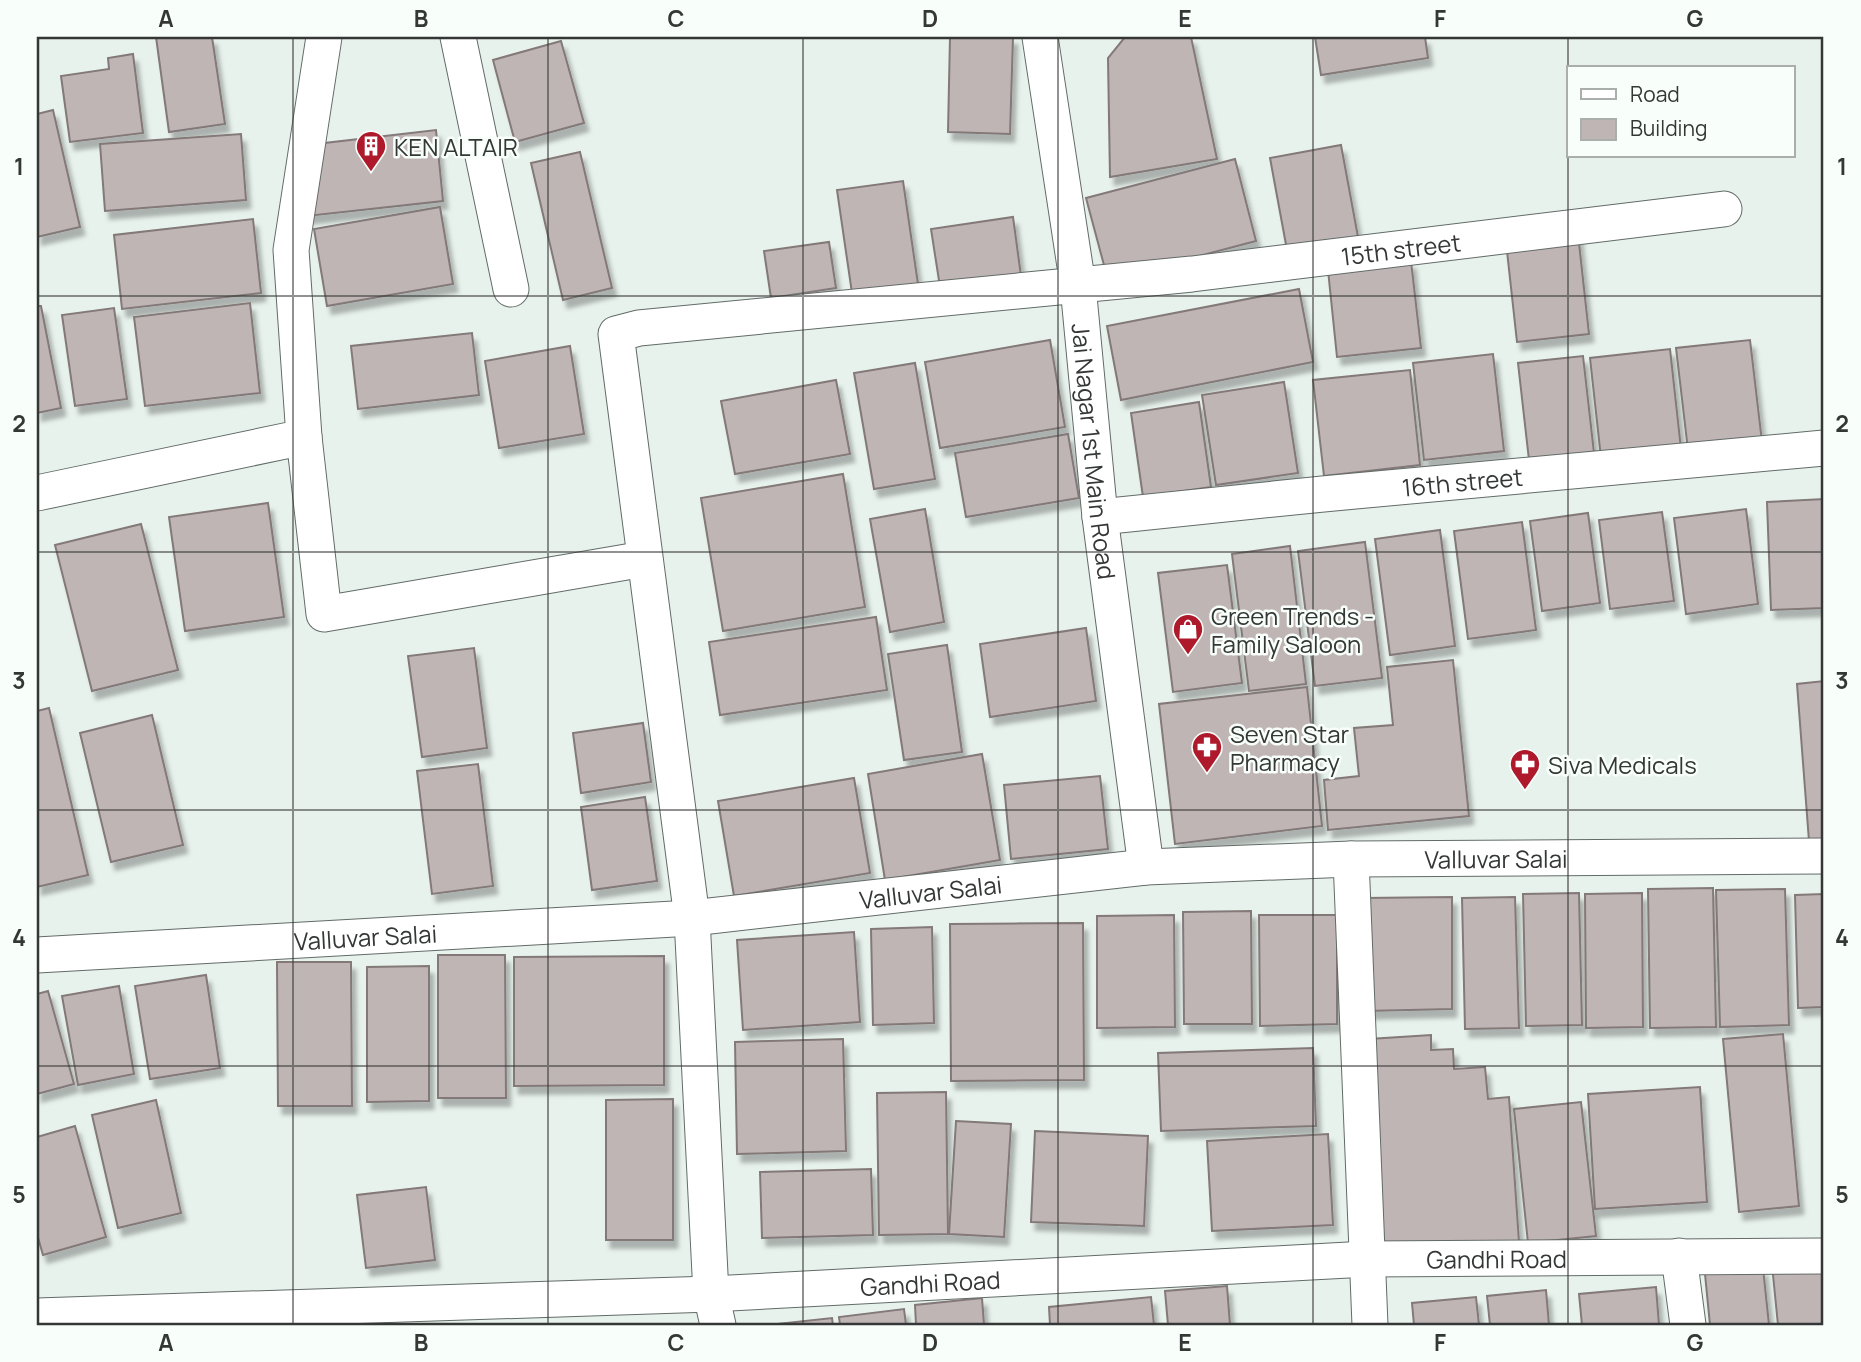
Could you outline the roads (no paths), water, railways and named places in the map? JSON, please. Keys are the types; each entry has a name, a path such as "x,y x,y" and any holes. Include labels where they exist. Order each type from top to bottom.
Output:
{"street":[{"path":"324,37 291,250 304,437 324,614 644,559 692,918 715,1309"},
{"path":"458,37 511,289"},
{"name":"Jai Nagar 1st Main Road","path":"1040,37 1078,286 1100,517 1146,867"},
{"name":"15th street","path":"644,559 617,334 639,328 1289,263 1724,209"},
{"path":"37,493 304,437"},
{"name":"16th street","path":"1100,517 1824,448"},
{"name":"Valluvar Salai","path":"37,956 692,918 1146,867 1351,859 1824,856"},
{"path":"1351,859 1370,1325"},
{"path":"1679,1256 1688,1325"},
{"name":"Gandhi Road","path":"37,1316 715,1309 1367,1259 1824,1256"}],"place":[{"name":"KEN ALTAIR","path":"371,173"},
{"name":"Green Trends - Family Saloon","path":"1188,656"},
{"name":"Seven Star Pharmacy","path":"1207,774"},
{"name":"Siva Medicals","path":"1525,791"}]}
